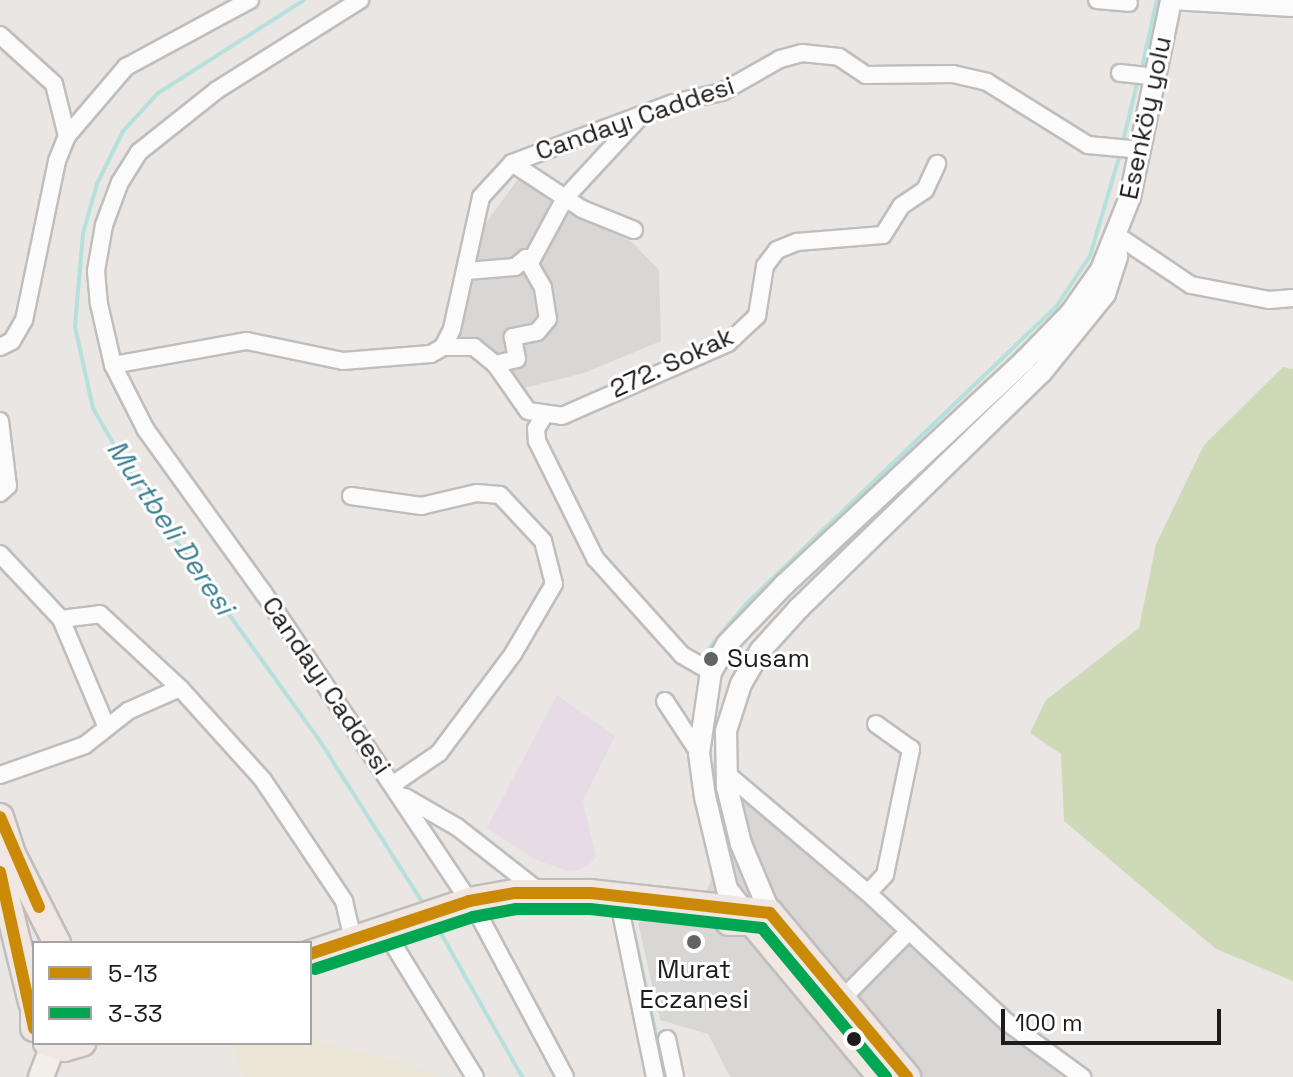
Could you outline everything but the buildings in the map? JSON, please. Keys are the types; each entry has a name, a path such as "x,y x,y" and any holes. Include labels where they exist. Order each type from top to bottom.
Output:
{"main road":[{"path":"0,817 12,854 56,941"},
{"path":"0,872 32,994"},
{"path":"312,967 386,934 466,909 540,892 749,912 842,999 907,1077"},
{"path":"466,909 560,902 620,908 749,912"},
{"path":"749,912 871,1073"},
{"path":"312,953 353,939 386,934"},
{"path":"41,1045 43,1076"}],"street":[{"path":"0,347 12,341 24,320 57,161 67,136 126,67 250,0"},
{"name":"Candayı Caddesi","path":"360,0 217,90 139,152 120,182 104,225 96,271 113,365 166,462 263,592 392,785 565,1077"},
{"path":"1097,0 1129,3"},
{"path":"1171,0 1293,8"},
{"name":"Esenköy yolu","path":"1118,236 1139,75 1171,0"},
{"path":"0,35 54,84 67,136"},
{"name":"Candayı Caddesi","path":"443,347 467,271 481,197 512,163 641,115 722,92 780,59 802,53 839,57 866,75 953,74 987,82 1015,96 1067,135 1088,145 1128,148"},
{"path":"531,261 565,198 641,115"},
{"path":"512,163 565,198 634,230"},
{"name":"272. Sokak","path":"544,416 562,416 728,343 757,316 765,266 777,250 797,242 883,235 901,206 925,190 937,164"},
{"path":"1118,236 1191,285 1293,307"},
{"path":"749,912 727,889 718,860 699,753 711,672 727,644 785,584 1070,314 1118,236"},
{"path":"749,912 726,773 731,704 761,650 1070,339 1105,294 1116,265 1118,236"},
{"path":"467,271 531,261"},
{"path":"495,364 517,359 513,337 537,332 548,319 543,288 531,261"},
{"path":"1269,300 1293,298"},
{"path":"113,365 247,341 343,361 412,359 443,347 474,347 495,364 528,411 544,416 536,429 537,441 595,558 660,634 711,672"},
{"path":"0,421 8,486 0,493"},
{"path":"351,496 421,506 462,495 500,495 543,541 554,584 513,654 439,753 392,785 540,892"},
{"path":"0,554 61,619 107,728"},
{"path":"61,619 100,614 180,688 263,780 344,901 353,939"},
{"path":"0,775 85,745 128,711 180,688"},
{"path":"665,701 699,753"},
{"path":"868,893 885,875 911,749 876,724"},
{"path":"726,773 868,893 907,933 1008,1023 1082,1077"},
{"path":"620,908 655,1077"},
{"path":"842,999 907,933"},
{"path":"386,934 475,1077"},
{"path":"667,1039 675,1077"}],"shaded area":[{"path":"524,171 563,212 599,224 633,243 659,270 661,341 584,373 512,391 474,348 443,347 459,329 483,227"},
{"path":"557,695 615,736 583,801 596,857 588,866 571,872 534,859 487,828"},
{"path":"699,753 1082,1077 730,1077 708,1034 660,1020 638,923 692,906 704,897 717,866"},
{"path":"312,1040 403,1063 440,1077 243,1077 233,1045 312,1045"}],"green space":[{"path":"1283,367 1293,369 1293,981 1216,949 1064,821 1061,754 1030,733 1046,700 1139,628 1156,544 1204,445"}],"waterway":[{"name":"Murtbeli Deresi","path":"304,0 158,93 123,131 97,184 83,233 75,327 93,408 141,492 318,738 424,905"},
{"path":"1141,72 1157,0"},
{"path":"1122,145 1138,80"},
{"path":"710,647 747,603 1056,307 1090,256 1120,154"},
{"name":"Murtbeli Deresi","path":"435,923 522,1077"},
{"path":"634,932 665,1077"}],"transit line":[{"name":"5-13","path":"0,817 39,907"},
{"name":"5-13","path":"0,872 32,1019"},
{"name":"5-13","path":"312,953 469,901 515,893 591,893 770,913 907,1077"},
{"name":"3-33","path":"315,969 473,917 516,909 590,909 762,928 886,1077"}],"place":[{"name":"Susam","path":"711,659"},
{"name":"Murat Eczanesi","path":"694,942"}]}
